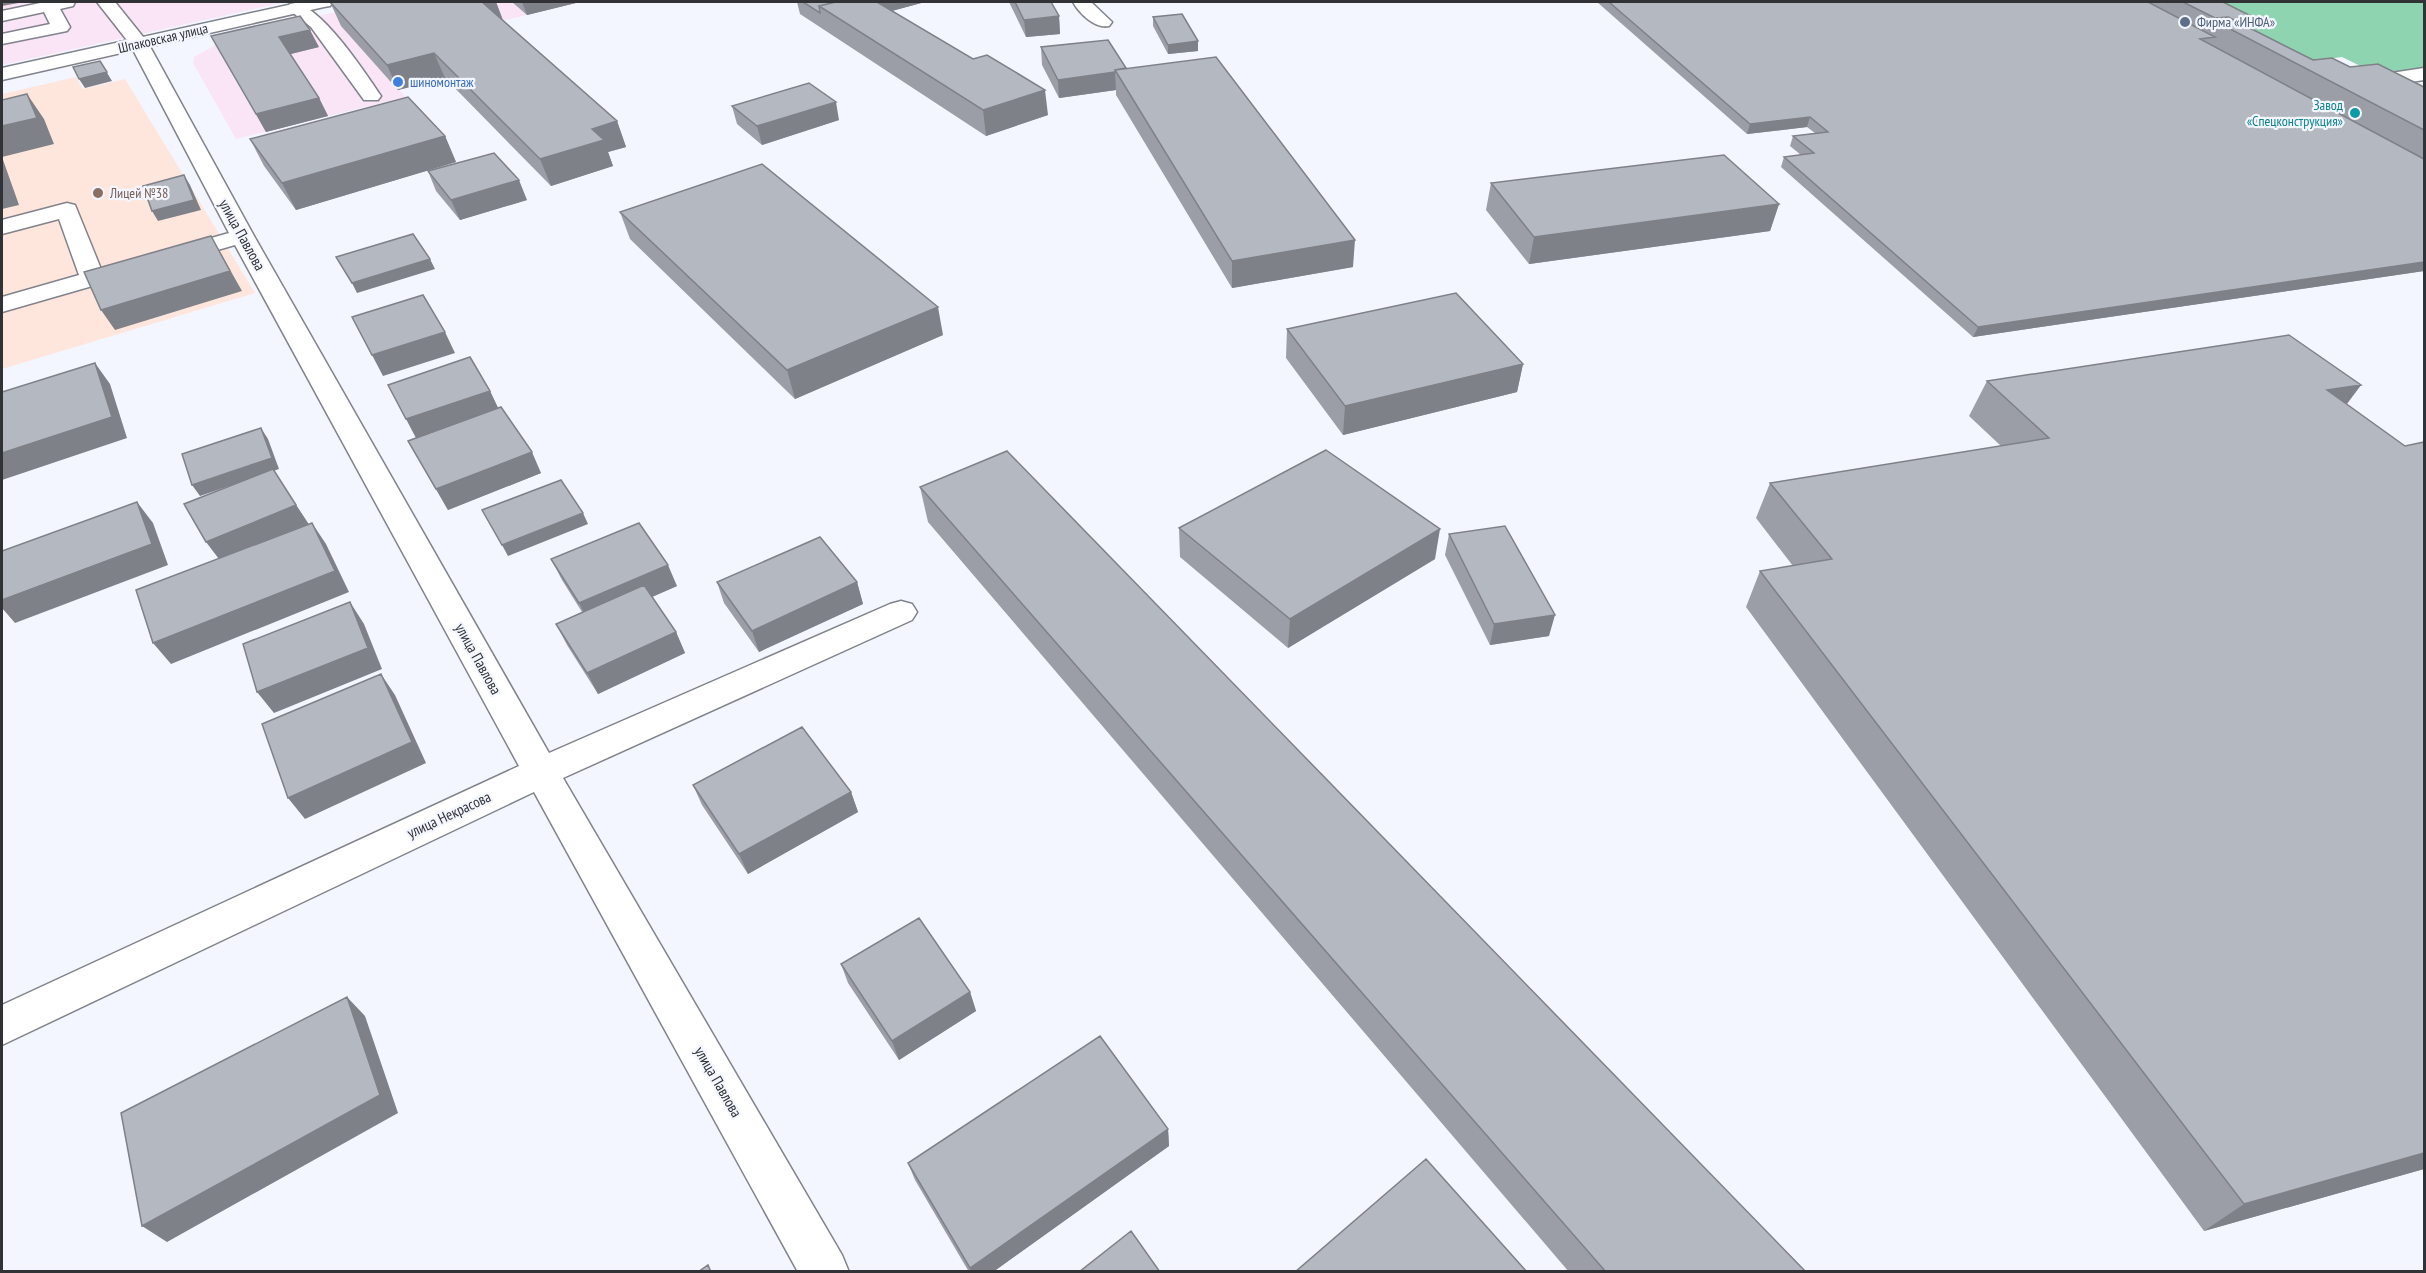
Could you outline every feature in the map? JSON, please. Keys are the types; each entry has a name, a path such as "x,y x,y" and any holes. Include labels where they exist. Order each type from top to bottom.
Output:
{"street":[{"path":"2,16 70,2"},
{"name":"улица Павлова","path":"106,2 139,43 242,236 541,772 825,1272"},
{"name":"Шпаковская улица","path":"2,74 324,2"},
{"path":"1081,2 1103,22"},
{"path":"2,39 61,27 49,6"},
{"path":"296,8 317,23 371,96"},
{"path":"2335,88 2424,74"},
{"path":"2,227 67,210 93,279"},
{"path":"2,305 242,236"},
{"name":"улица Некрасова","path":"2,1026 541,772 901,612"}],"shaded area":[{"path":"2,2 285,2 2,65"},
{"path":"379,2 580,2 412,43 445,78 399,90 406,97 236,139 193,63 194,57 225,40 253,31"},
{"name":"Лицей №38","path":"76,77 83,89 125,79 255,293 2,369 2,94"}],"green space":[{"path":"2175,2 2424,2 2424,69 2381,76 2342,57 2313,61"}],"building":[{"path":"330,2 482,2 617,121 592,129 604,140 540,159 434,53 387,65"},
{"path":"803,2 836,2 819,6 820,13"},
{"path":"836,2 877,2 973,59 987,55 1045,90 983,110 819,6"},
{"path":"1015,2 1051,2 1059,16 1024,20"},
{"path":"1609,2 2148,2 2215,37 2200,39 2424,159 2424,262 1978,327 1784,157 1814,153 1793,136 1828,132 1810,117 1750,124"},
{"path":"2183,2 2223,2 2257,19 2236,21 2228,17 2215,18"},
{"path":"1182,14 1198,41 1168,45 1153,17"},
{"path":"300,16 310,30 279,37 319,98 256,114 211,36"},
{"path":"2228,17 2313,60 2332,58 2350,67 2378,64 2424,87 2424,130 2211,19"},
{"path":"1108,40 1126,68 1115,70 1115,72 1058,80 1041,47"},
{"path":"1216,57 1355,240 1232,261 1115,70"},
{"path":"100,61 107,72 79,79 73,67"},
{"path":"809,83 836,102 757,126 732,106"},
{"path":"27,94 37,118 2,126 2,100"},
{"path":"408,97 445,136 282,183 250,139"},
{"path":"494,153 519,180 451,200 428,171"},
{"path":"1724,155 1779,204 1534,237 1491,183"},
{"path":"762,164 938,307 787,370 620,212"},
{"path":"184,175 194,200 152,211 143,186"},
{"path":"413,234 430,259 352,283 336,257"},
{"path":"211,236 230,271 101,310 84,272"},
{"path":"1456,293 1523,364 1345,406 1287,329"},
{"path":"423,295 445,332 372,355 352,317"},
{"path":"2289,335 2361,385 2327,390 2405,446 2424,442 2424,1153 2244,1204 1760,571 1832,559 1770,483 2049,438 1987,381"},
{"path":"470,357 490,391 406,419 388,385"},
{"path":"95,363 112,417 2,453 2,392"},
{"path":"501,407 532,452 436,489 408,441"},
{"path":"261,428 272,458 192,485 182,454"},
{"path":"1326,450 1440,529 1290,619 1179,528"},
{"path":"1007,451 1806,1272 1606,1272 920,487"},
{"path":"273,469 296,505 206,542 184,504"},
{"path":"561,480 583,513 502,545 482,510"},
{"path":"137,502 152,544 2,600 2,551"},
{"path":"312,523 335,571 153,643 136,590"},
{"path":"639,523 668,565 579,603 551,559"},
{"path":"1505,526 1555,615 1494,624 1449,534"},
{"path":"820,537 857,582 752,631 717,582"},
{"path":"644,585 676,632 587,673 556,624"},
{"path":"350,602 368,648 257,692 243,644"},
{"path":"381,674 412,742 288,798 262,724"},
{"path":"802,727 851,792 739,854 693,785"},
{"path":"919,918 970,992 892,1041 841,964"},
{"path":"347,997 380,1095 142,1226 121,1113"},
{"path":"1100,1036 1168,1129 970,1268 908,1163"},
{"path":"1426,1159 1527,1272 1295,1272"},
{"path":"1131,1231 1160,1272 1079,1272"},
{"path":"708,1265 711,1272 698,1272"}],"place":[{"name":"Фирма «ИНФА»","path":"2185,22"},
{"name":"шиномонтаж","path":"398,82"},
{"name":"Завод «Спецконструкция»","path":"2355,113"},
{"name":"Лицей №38","path":"98,193"}]}
